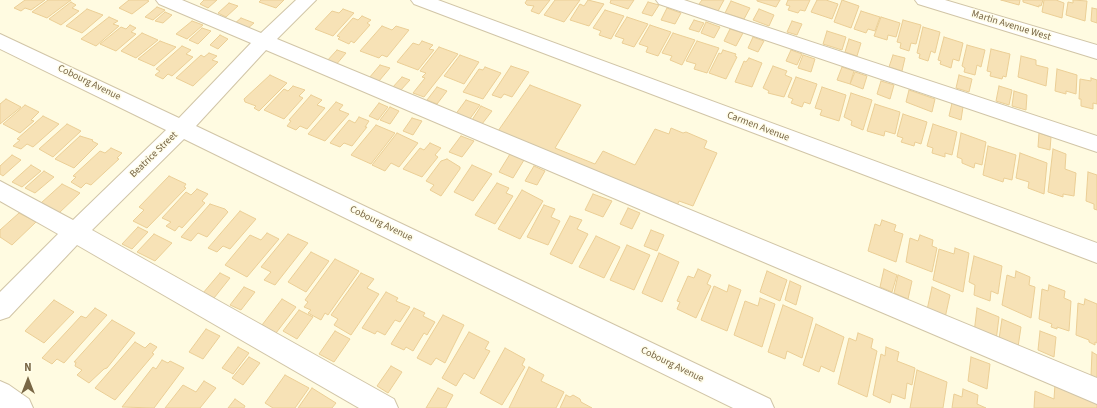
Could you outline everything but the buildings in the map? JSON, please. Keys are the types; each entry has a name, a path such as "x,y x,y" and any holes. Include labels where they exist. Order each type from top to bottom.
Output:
{"street":[{"path":"165,0 1097,391"},
{"name":"Beatrice Street","path":"0,309 75,232 182,128 264,41 307,0"},
{"name":"Carmen Avenue","path":"420,0 1097,253"},
{"path":"665,0 1097,144"},
{"name":"Martin Avenue West","path":"924,0 1097,52"},
{"name":"Cobourg Avenue","path":"0,41 761,408"},
{"path":"0,190 385,408"},
{"path":"0,394 20,408"}]}
